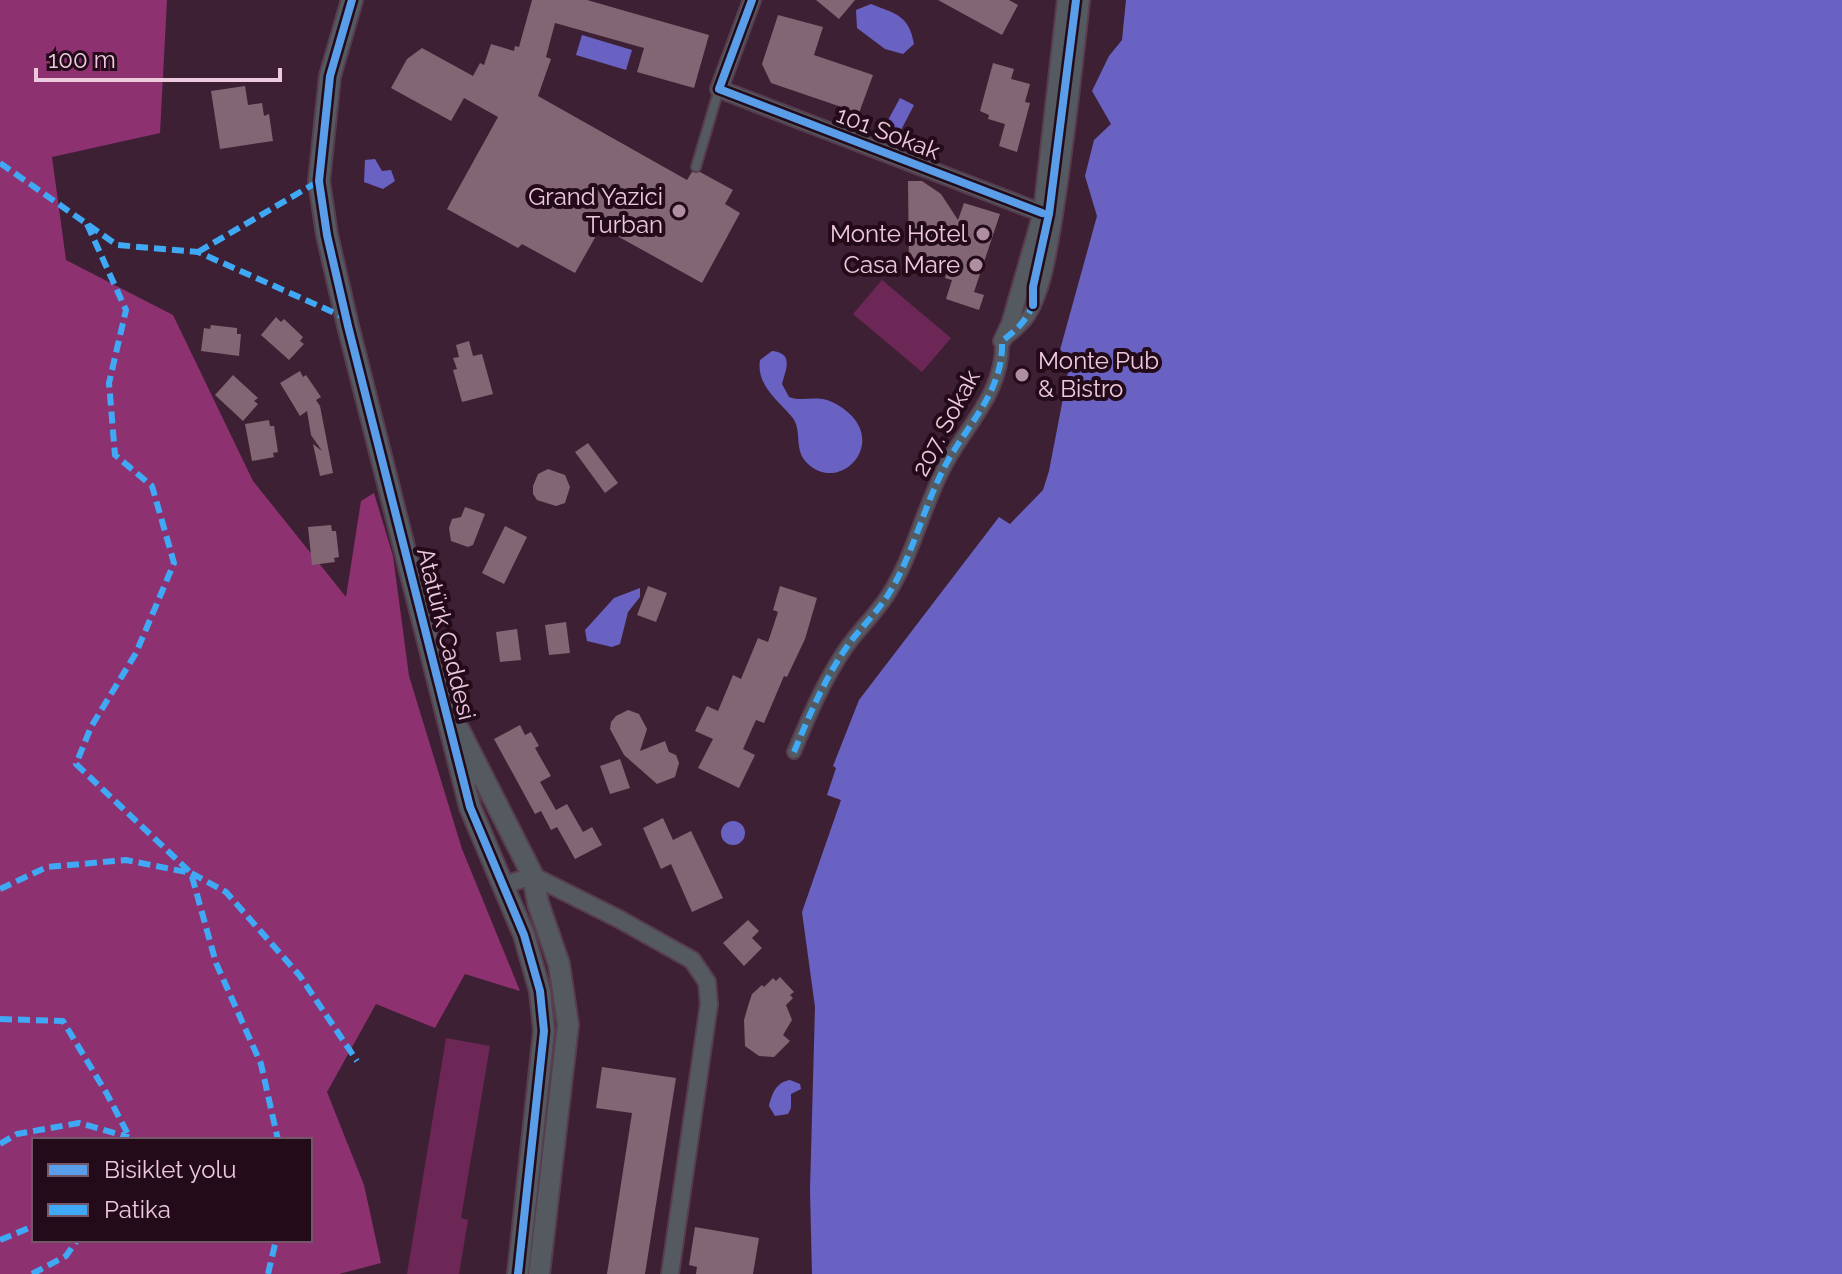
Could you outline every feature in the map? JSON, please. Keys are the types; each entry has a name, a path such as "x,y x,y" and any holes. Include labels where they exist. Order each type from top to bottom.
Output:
{"street":[{"name":"Atatürk Caddesi","path":"352,0 330,76 319,181 327,235 470,807 524,935 540,991 544,1031 518,1274"},
{"path":"719,89 752,0"},
{"path":"1002,341 1010,324 1042,213 1066,0"},
{"path":"1002,341 1018,329 1029,315 1050,250 1083,0"},
{"name":"101 Sokak","path":"719,89 1042,213"},
{"name":"207. Sokak","path":"794,752 813,706 846,649 891,591 942,471 975,422 991,389 1003,360 1002,341"},
{"name":"Atatürk Caddesi","path":"442,696 533,876 538,903 559,964 568,1025 539,1274"},
{"path":"503,885 533,876 692,960 707,982 709,1004 670,1274"}],"lane":[{"path":"696,167 719,89"}],"shaded area":[{"path":"0,0 167,0 160,133 52,157 66,260 173,315 253,481 346,597 361,501 374,493 393,556 409,676 462,849 520,991 465,974 435,1028 376,1004 327,1092 364,1185 381,1263 339,1274 0,1274"},
{"path":"1126,0 1842,0 1842,1274 812,1274 810,1190 815,1007 802,912 841,800 827,795 836,768 833,766 859,700 999,517 1010,524 1043,490 1071,357 1060,350 1097,216 1085,176 1094,140 1111,124 1092,91 1109,56 1122,40"},
{"path":"871,4 900,17 909,27 914,44 903,54 885,49 857,28 856,10"},
{"path":"582,35 632,50 626,70 576,55"},
{"path":"900,98 914,105 900,132 886,124"},
{"path":"375,159 382,171 391,170 395,181 383,189 364,182 365,160"},
{"path":"882,280 951,338 922,372 853,314"},
{"path":"772,351 786,358 782,384 789,397 829,401 853,417 861,432 862,446 847,468 834,473 820,472 803,458 795,422 769,392 761,377 760,360"},
{"path":"640,588 640,597 628,612 620,644 612,647 587,641 585,630 614,598"},
{"path":"733,821 742,824 745,833 742,842 733,845 724,842 721,833 724,824"},
{"path":"446,1038 490,1046 461,1218 468,1220 459,1274 407,1274"},
{"path":"790,1080 800,1084 801,1089 791,1094 788,1114 775,1116 769,1106 773,1093 781,1083"}],"building":[{"path":"532,0 587,0 709,35 694,88 637,72 644,48 555,23 546,57 551,59 538,96 687,180 692,172 700,172 733,190 725,204 740,213 702,283 601,227 575,273 522,244 518,248 447,209 498,117 464,98 451,121 391,88 407,59 422,48 473,76 480,63 484,65 491,44 514,51 515,46 519,47"},
{"path":"816,0 855,0 839,19"},
{"path":"938,0 1009,0 1018,5 1002,35"},
{"path":"778,15 823,27 814,55 873,75 859,113 771,83 762,64"},
{"path":"993,63 1014,69 1011,79 1030,84 1025,102 1030,103 1017,152 999,146 1005,124 988,119 989,115 980,111"},
{"path":"245,86 248,105 262,103 264,116 269,114 273,141 220,149 211,91"},
{"path":"908,181 922,181 941,194 958,220 964,203 1000,214 974,292 984,295 979,310 946,299 952,280 945,278 950,261 909,266"},
{"path":"276,317 281,322 284,319 303,337 300,341 304,344 289,360 261,335"},
{"path":"211,325 237,328 237,334 241,334 239,356 201,351 204,328 210,329"},
{"path":"469,341 473,356 482,354 493,394 462,402 453,370 457,369 453,358 459,357 456,345"},
{"path":"300,371 321,397 316,400 320,406 333,473 320,476 313,444 322,451 311,435 307,411 300,416 280,383"},
{"path":"233,375 258,398 254,401 258,404 243,421 215,395"},
{"path":"269,420 270,426 274,426 278,452 273,453 274,457 252,461 245,424"},
{"path":"588,443 618,483 605,493 575,452"},
{"path":"548,469 565,475 570,487 565,503 556,506 537,500 533,494 538,474"},
{"path":"465,507 485,514 473,545 468,547 451,541 449,528 452,519 461,517"},
{"path":"331,525 332,531 336,531 339,557 334,558 335,562 312,565 308,527"},
{"path":"505,526 527,537 504,584 482,573"},
{"path":"648,586 667,593 656,622 637,615"},
{"path":"780,586 817,598 805,639 787,677 784,676 764,723 756,720 743,749 755,755 739,788 698,768 713,739 695,731 707,706 718,711 733,675 741,679 758,638 768,642 778,612 773,610"},
{"path":"566,622 570,653 549,655 545,625"},
{"path":"517,629 521,660 500,662 496,632"},
{"path":"628,710 639,714 647,729 640,751 665,741 669,752 676,755 679,763 675,777 657,784 624,755 610,729 616,716"},
{"path":"520,725 525,735 531,732 539,746 535,748 551,776 540,782 556,810 567,804 583,832 592,827 602,845 575,859 557,827 551,830 541,811 535,814 494,739"},
{"path":"620,759 630,788 610,794 600,766"},
{"path":"663,818 673,840 691,831 723,898 692,912 671,864 661,869 643,828"},
{"path":"748,920 759,931 752,938 762,948 744,966 723,943"},
{"path":"780,977 794,992 786,1005 792,1020 783,1035 790,1041 774,1057 759,1056 745,1046 744,1020 752,994 773,978 776,981"},
{"path":"602,1067 676,1078 645,1274 607,1274 632,1113 596,1108"},
{"path":"695,1227 759,1238 753,1274 696,1274 697,1267 689,1265"}],"marked path":[{"path":"0,163 117,245 198,252 346,318"},
{"path":"198,252 319,181"},
{"path":"87,224 126,310 109,383 115,455 152,486 174,563 136,653 91,727 76,764 191,873 216,963 261,1064 278,1138"},
{"path":"794,752 817,698 838,660 881,605 899,576 942,472 989,394 1001,360 1002,341 1022,323 1035,300"},
{"path":"0,889 47,867 126,860 191,873 226,892 300,976 357,1061"},
{"path":"0,1019 63,1021 130,1138"},
{"path":"0,1144 17,1134 79,1123 129,1137"},
{"path":"0,1240 32,1227"},
{"path":"32,1274 66,1256 76,1242"},
{"path":"268,1274 276,1242"}],"cycle path":[{"path":"352,0 330,76 319,181 327,235 470,807 524,935 540,991 544,1031 518,1274"},
{"path":"752,0 719,89 1042,213"},
{"path":"1033,305 1033,287 1049,214 1076,0"}],"place":[{"name":"Grand Yazici Turban","path":"679,211"},
{"name":"Monte Hotel","path":"983,234"},
{"name":"Casa Mare","path":"976,265"},
{"name":"Monte Pub & Bistro","path":"1022,375"}]}
